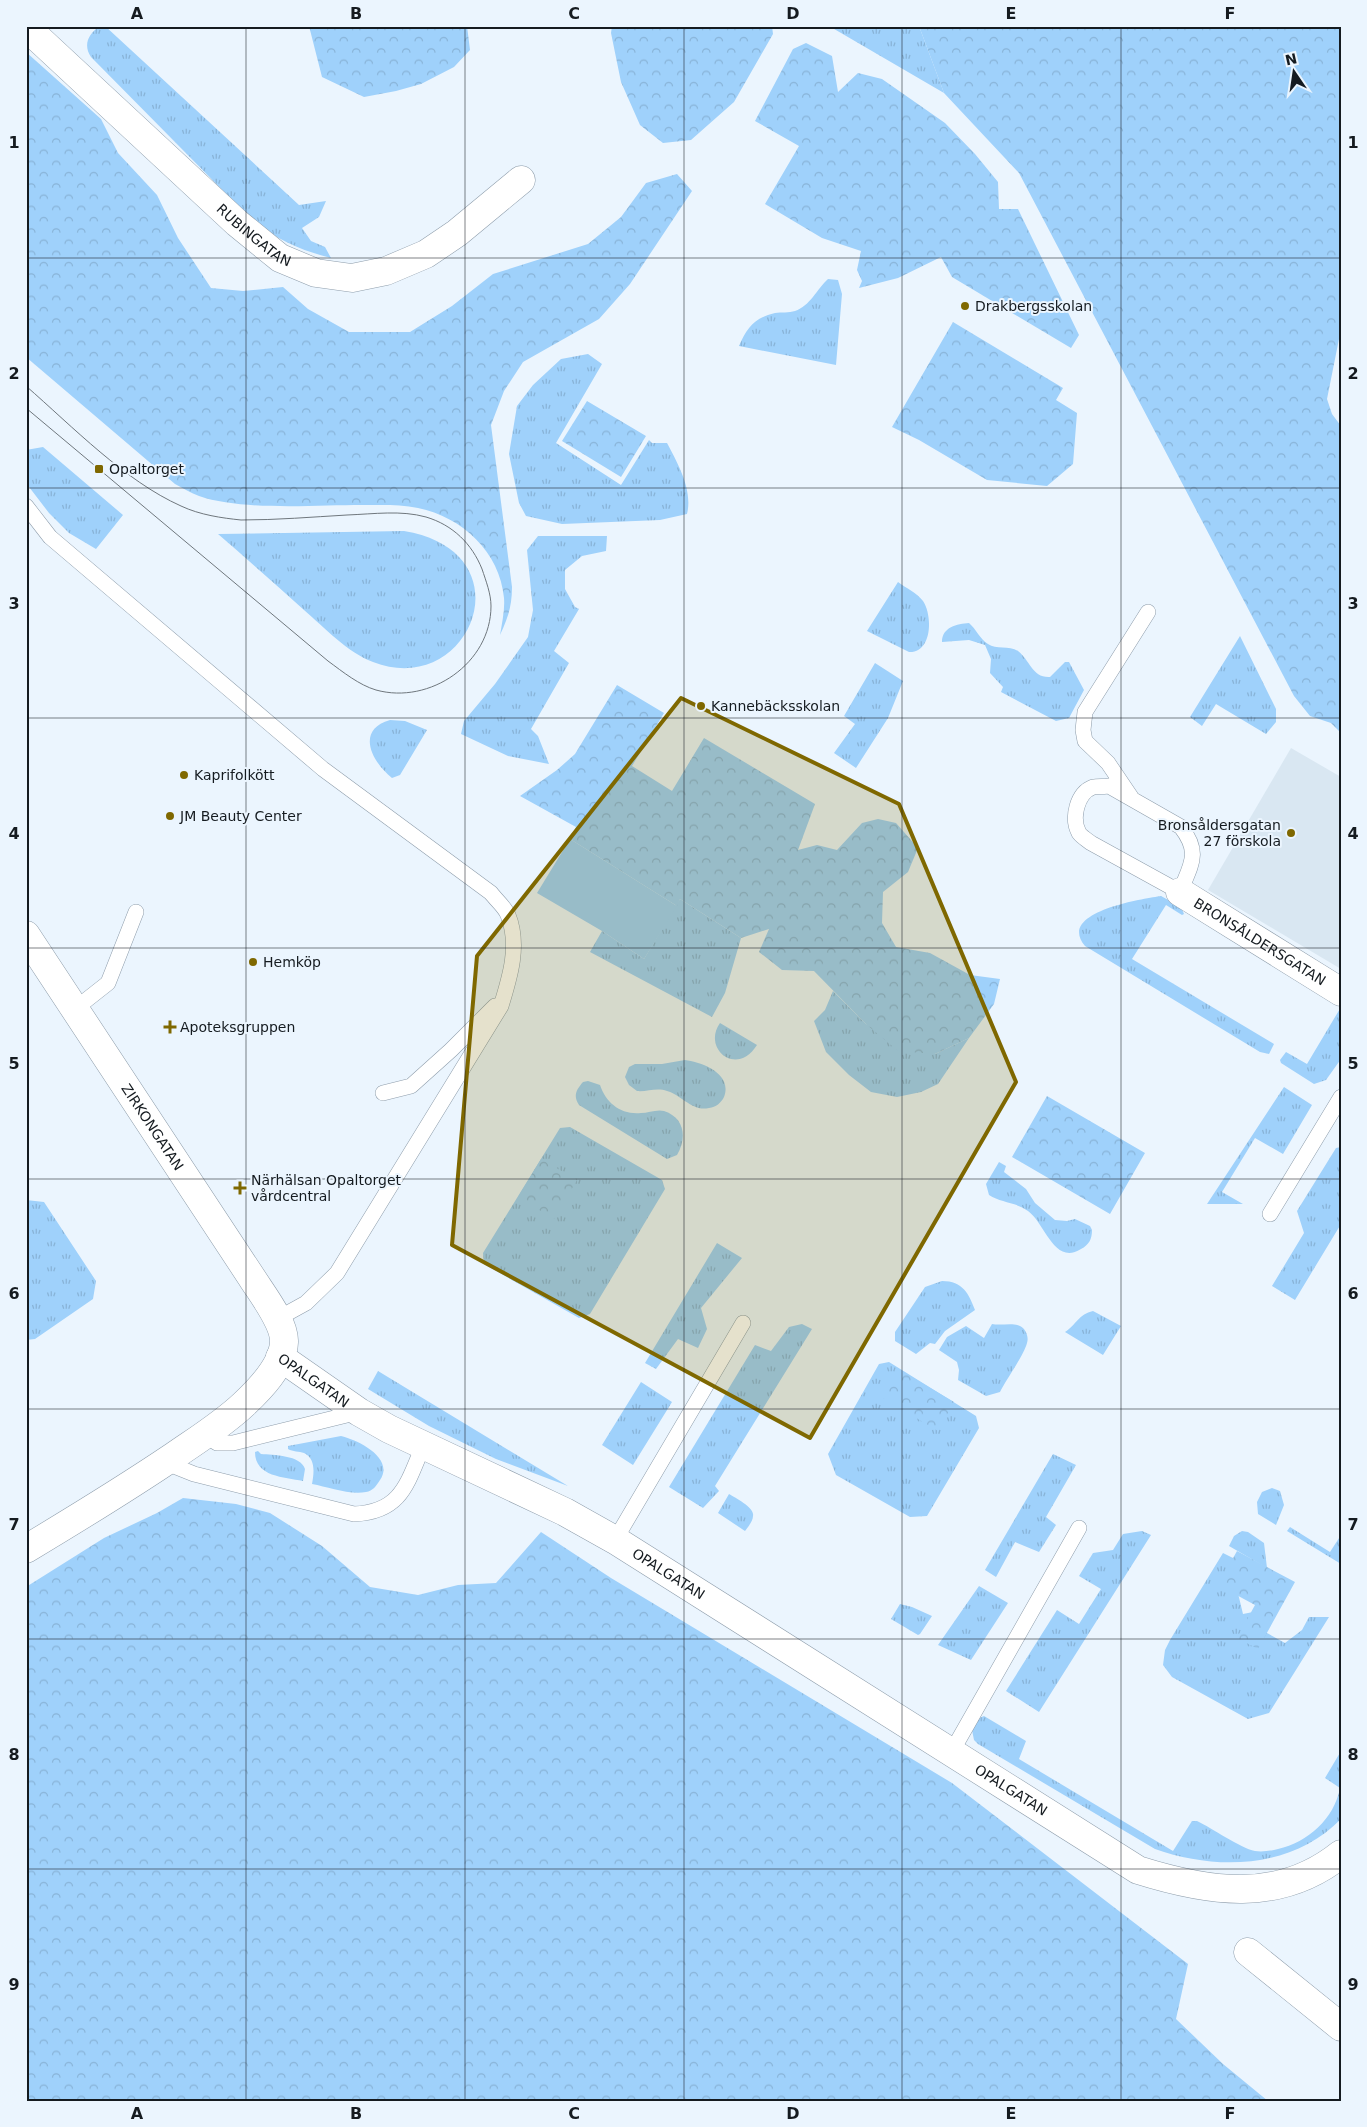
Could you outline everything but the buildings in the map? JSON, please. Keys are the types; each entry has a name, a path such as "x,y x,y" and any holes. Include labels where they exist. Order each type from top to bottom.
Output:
{"street":[{"name":"RUBINGATAN","path":"26,27 237,223 280,258 316,273 352,278 386,271 426,254 457,233 521,180"},
{"name":"BRONSÅLDERSGATAN","path":"1180,892 1341,992"},
{"name":"ZIRKONGATAN","path":"26,936 252,1278 276,1319"},
{"path":"276,1319 282,1330 284,1342 280,1357"},
{"name":"OPALGATAN","path":"26,1549 205,1435 242,1406 268,1379 280,1357 359,1412 423,1446 565,1512 615,1540 1138,1870 1180,1883 1208,1888 1238,1890 1267,1887 1301,1877 1341,1854"},
{"path":"1248,1952 1341,2027"}],"lane":[{"path":"26,506 50,537 323,768 491,893 507,914 515,943 510,976 501,1006 337,1273 306,1303 276,1319"},
{"path":"1133,800 1108,763 1085,741 1083,720 1085,712 1148,612"},
{"name":"BRONSÅLDERSGATAN","path":"1109,786 1181,826 1189,837 1194,857 1180,892 1091,843 1080,834 1075,821 1077,807 1082,795 1093,787 1109,786"},
{"path":"75,1009 108,983 136,912"},
{"path":"383,1093 411,1086 451,1050 504,996"},
{"path":"1270,1214 1341,1097"},
{"path":"615,1540 743,1323"},
{"path":"205,1435 217,1443 233,1443 359,1412"},
{"path":"164,1462 194,1474 354,1514 371,1514 388,1506 400,1494 423,1446"},
{"path":"951,1753 1079,1528"}],"highlighted area":[{"path":"681,698 899,804 1016,1082 810,1438 452,1245 477,956"}],"shaded area":[{"name":"Bronsåldersgatan 27 förskola","path":"1291,748 1341,777 1341,969 1208,890"}],"green space":[{"path":"100,26 105,26 299,205 326,201 319,217 302,228 311,241 325,247 331,258 290,244 253,221 91,57 87,48 88,40 92,33"},
{"path":"309,26 467,26 470,50 454,67 421,84 364,97 322,77"},
{"path":"612,26 772,26 773,34 734,102 691,140 663,143 640,125 621,82 611,33"},
{"path":"829,26 919,26 944,93"},
{"path":"919,26 1341,26 1341,329 1327,399 1332,414 1341,426 1341,733 1331,723 1310,716 1294,696 1019,173 944,93"},
{"path":"806,43 832,56 838,92 858,73 882,79 945,123 975,154 998,182 999,209 1018,209 1079,335 1071,348 952,277 941,257 898,278 859,288 862,281 857,270 861,251 822,238 765,204 799,146 755,121 793,49"},
{"path":"26,52 101,119 118,153 157,195 178,238 211,288 243,291 283,287 308,309 349,332 410,332 452,306 493,274 588,244 621,217 646,183 677,174 692,191 630,284 599,319 523,362 504,391 491,425 512,587 509,612 500,635 504,612 504,598 501,581 495,566 487,552 476,539 449,519 418,508 404,506 236,504 199,496 175,484 26,357"},
{"path":"828,279 838,280 842,294 836,365 739,346 748,329 756,321 775,313 793,312 800,309"},
{"path":"953,322 1063,388 1056,400 1077,413 1073,464 1047,486 987,480 919,440 892,427"},
{"path":"588,354 602,364 556,443 621,485 649,440 652,443 667,443 680,468 686,487 688,496 687,514 660,520 562,524 526,516 519,503 509,454 517,406 533,385 561,359"},
{"path":"587,401 646,436 621,477 562,441"},
{"path":"43,447 123,515 96,549 69,533 49,513 26,483 26,450"},
{"path":"404,531 443,544 466,566 475,592 472,619 459,643 436,661 407,668 373,662 345,646 218,534"},
{"path":"538,536 607,536 606,551 582,556 565,570 565,589 575,607 579,609 554,651 569,663 531,729 538,736 549,764 508,756 461,734 464,721 495,684 528,637 533,610 527,550"},
{"path":"898,582 923,601 928,615 929,624 926,640 917,651 909,652 867,631"},
{"path":"969,623 988,644 1018,651 1035,672 1044,677 1050,677 1065,662 1069,662 1084,690 1069,718 1056,721 1001,692 1003,687 990,673 991,659 985,645 969,640 942,642 945,633 951,627"},
{"path":"1240,636 1276,709 1276,722 1266,734 1216,704 1202,726 1190,717"},
{"path":"875,663 903,681 888,718 856,768 834,753 855,724 844,716"},
{"path":"617,685 664,713 632,766 672,791 704,738 815,804 798,850 817,845 837,850 862,823 878,819 896,823 918,848 908,872 883,892 882,923 896,947 930,953 970,975 1000,979 994,1004 969,1038 935,1054 898,1051 866,1024 814,971 782,970 759,952 769,929 741,938 680,899 677,906 570,839 576,827 520,796 557,770 575,754"},
{"path":"390,720 405,721 427,730 400,775 392,778 378,764 370,747 373,731 379,725"},
{"path":"570,839 677,906 644,959 602,931 537,893"},
{"path":"1161,896 1181,907 1184,914 1182,915 1166,905 1132,959 1274,1044 1269,1054 1260,1052 1085,946 1079,934 1082,924 1091,916 1121,904"},
{"path":"680,899 741,938 725,993 712,1017 590,952 602,931 644,959"},
{"path":"833,991 866,1024 935,1054 969,1038 938,1084 921,1092 897,1097 871,1092 849,1075 826,1052 814,1021 825,1010"},
{"path":"1341,1007 1341,1059 1326,1080 1314,1084 1281,1063 1280,1060 1286,1052 1307,1064"},
{"path":"720,1023 757,1045 749,1055 740,1059 731,1059 724,1056 718,1050 715,1042 716,1032"},
{"path":"685,1060 707,1066 720,1075 726,1089 724,1097 718,1104 703,1109 697,1108 672,1093 663,1090 637,1091 629,1085 625,1077 629,1067 635,1064 662,1064"},
{"path":"588,1081 600,1085 610,1102 621,1110 634,1113 664,1111 676,1118 683,1135 677,1155 667,1159 579,1105 576,1099 577,1090 583,1082"},
{"path":"1284,1087 1312,1105 1283,1154 1255,1138 1222,1192 1243,1204 1207,1204"},
{"path":"1047,1096 1145,1153 1110,1214 1012,1157"},
{"path":"570,1127 662,1180 665,1189 590,1314 579,1318 484,1264 483,1253 560,1128"},
{"path":"1341,1147 1341,1224 1295,1300 1272,1286 1304,1233 1297,1211 1336,1148"},
{"path":"541,1159 577,1180 554,1219 518,1197"},
{"path":"999,1162 1006,1166 1004,1172 1026,1189 1035,1203 1055,1220 1067,1221 1075,1219 1090,1226 1092,1233 1088,1244 1072,1253 1064,1252 1057,1248 1028,1211 989,1195 986,1184"},
{"path":"26,1200 44,1202 96,1281 93,1299 35,1339 26,1340"},
{"path":"717,1243 742,1258 701,1308 707,1329 698,1348 678,1339 656,1369 645,1363"},
{"path":"942,1281 955,1283 960,1286 967,1294 975,1310 945,1331 935,1344 930,1343 916,1354 895,1341 895,1332 925,1287"},
{"path":"1093,1311 1121,1326 1103,1355 1065,1332 1081,1317"},
{"path":"802,1324 812,1329 715,1486 719,1491 703,1508 669,1487 755,1345 771,1351 789,1327"},
{"path":"992,1324 1014,1324 1020,1326 1025,1331 1028,1341 1000,1392 986,1396 958,1380 959,1370 957,1362 939,1350 947,1337 966,1326 984,1338"},
{"path":"889,1362 976,1416 979,1428 927,1516 910,1517 836,1475 828,1454 879,1364"},
{"path":"900,1370 954,1402 938,1431 883,1398"},
{"path":"378,1371 568,1486 496,1459 429,1426 368,1389"},
{"path":"641,1382 672,1402 633,1465 602,1445"},
{"path":"341,1436 365,1446 379,1457 383,1464 380,1480 371,1491 359,1493 312,1484 314,1471 311,1459 304,1453 288,1449 288,1446"},
{"path":"258,1451 261,1454 279,1455 298,1461 305,1469 303,1481 279,1477 265,1471 256,1460 255,1452"},
{"path":"1053,1454 1076,1465 1046,1517 1056,1525 1039,1552 1015,1542 996,1577 985,1570"},
{"path":"1272,1488 1280,1491 1284,1505 1276,1525 1258,1514 1257,1502 1262,1492"},
{"path":"729,1494 753,1513 752,1520 745,1531 718,1513"},
{"path":"183,1498 236,1504 270,1513 322,1546 370,1587 418,1595 458,1585 496,1583 541,1532 611,1578 952,1783 1188,1964 1176,2019 1223,2064 1268,2101 26,2101 26,1587 104,1538 157,1513"},
{"path":"1290,1527 1330,1552 1341,1535 1341,1564 1287,1531"},
{"path":"1142,1531 1151,1535 1039,1712 1006,1691 1057,1610 1079,1624 1101,1589 1079,1576 1093,1553 1113,1550 1123,1534"},
{"path":"1242,1531 1248,1532 1264,1543 1267,1568 1229,1546 1234,1536"},
{"path":"1237,1551 1295,1582 1258,1649 1237,1638 1255,1605 1218,1585"},
{"path":"1223,1553 1251,1567 1235,1581 1243,1614 1258,1611 1256,1627 1285,1643 1302,1630 1309,1617 1329,1617 1269,1713 1248,1719 1172,1677 1163,1665 1165,1650 1170,1640"},
{"path":"979,1586 1008,1603 971,1660 938,1645"},
{"path":"900,1604 932,1616 920,1634 918,1635 891,1619"},
{"path":"984,1716 1026,1741 1019,1759 1173,1851 1192,1821 1197,1821 1242,1846 1255,1851 1275,1850 1300,1841 1318,1827 1332,1810 1340,1788 1325,1778 1341,1751 1341,1819 1321,1836 1300,1848 1277,1856 1253,1861 1228,1862 1203,1861 1179,1856 1155,1849 978,1744 974,1740 972,1730 977,1719"}],"tram line":[{"path":"26,386 120,468 160,495 196,512 241,520 397,513 426,517 445,525 453,530 473,551 487,583 491,606 488,627 481,645 469,662 454,675 436,685 417,691 396,693 376,690 363,685 328,661 26,408"}],"place":[{"name":"Drakbergsskolan","path":"965,306"},
{"name":"Opaltorget","path":"99,469"},
{"name":"Kannebäcksskolan","path":"701,706"},
{"name":"Kaprifolkött","path":"184,775"},
{"name":"JM Beauty Center","path":"170,816"},
{"name":"Bronsåldersgatan 27 förskola","path":"1291,833"},
{"name":"Hemköp","path":"253,962"},
{"name":"Apoteksgruppen","path":"170,1027"},
{"name":"Närhälsan Opaltorget vårdcentral","path":"240,1188"}]}
